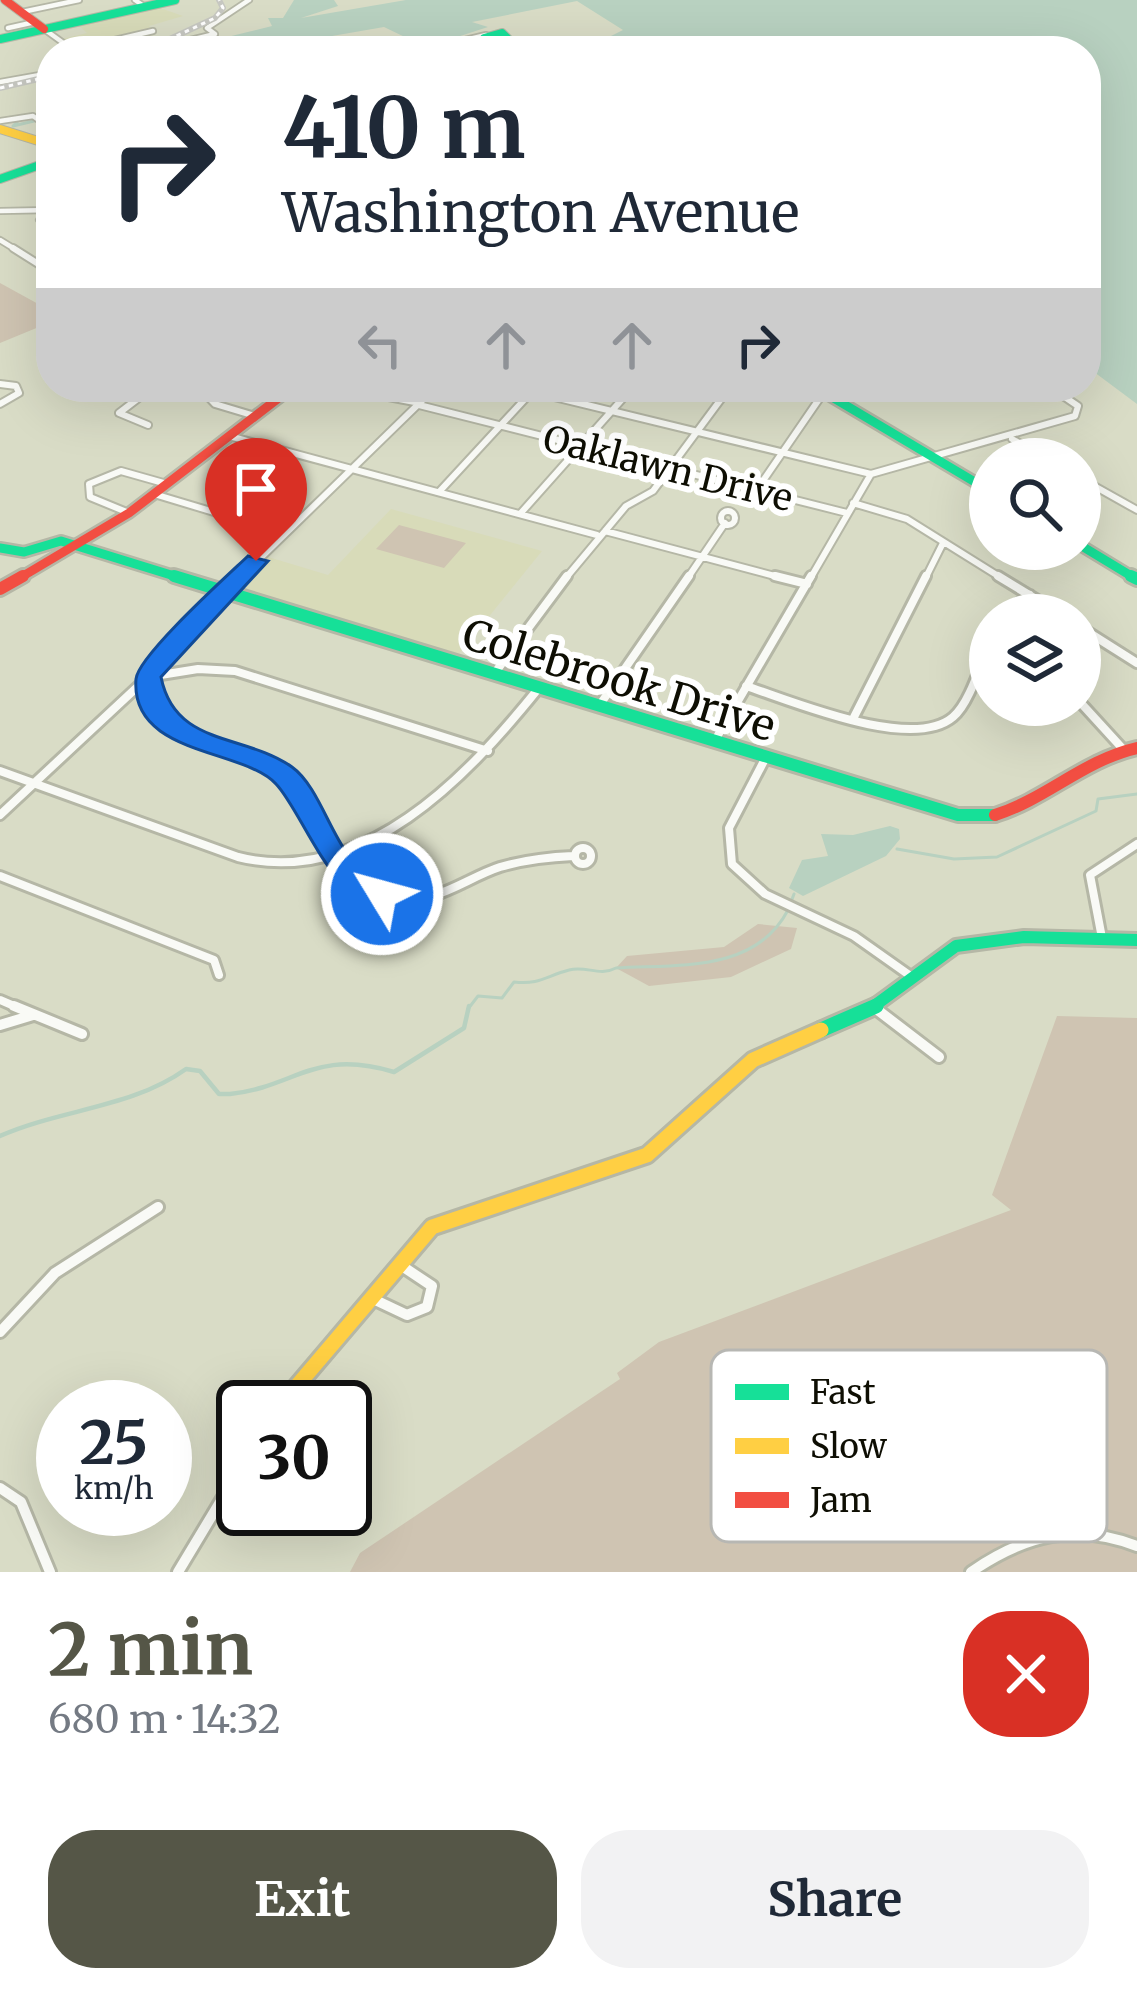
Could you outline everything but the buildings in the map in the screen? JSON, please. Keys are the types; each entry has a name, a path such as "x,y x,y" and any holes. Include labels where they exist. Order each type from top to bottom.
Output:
{"street":[{"path":"22,12 79,0"},
{"path":"4,34 140,3 175,0"},
{"path":"207,36 215,34 207,28 233,5 249,0"},
{"path":"5,3 53,36"},
{"path":"133,36 153,31"},
{"path":"482,36 505,36"},
{"path":"0,82 36,76"},
{"path":"0,125 36,119"},
{"path":"0,125 36,141"},
{"path":"0,179 36,166"},
{"path":"0,212 36,211"},
{"path":"0,240 36,262"},
{"path":"0,384 16,386 19,393 0,404"},
{"path":"133,402 119,413 148,425"},
{"path":"213,402 255,416"},
{"path":"0,589 129,512 273,402"},
{"name":"Oaklawn Drive","path":"409,402 848,514"},
{"path":"439,492 522,402"},
{"path":"581,402 871,474 969,449"},
{"path":"520,514 620,402"},
{"path":"493,675 601,533 626,506 651,494 719,402"},
{"path":"756,491 811,402"},
{"path":"841,402 969,478"},
{"path":"1011,438 1075,416 1078,406 1072,402"},
{"path":"0,814 148,676 223,593 419,404"},
{"path":"229,436 807,584"},
{"path":"129,512 93,499 87,494 88,484 116,471 167,484"},
{"path":"713,743 871,474"},
{"path":"1101,490 1137,510"},
{"path":"154,494 285,533"},
{"path":"854,503 903,517 1028,594"},
{"path":"598,707 725,523"},
{"path":"0,548 24,552 57,540 72,547"},
{"path":"854,717 943,543"},
{"name":"Colebrook Drive","path":"72,547 938,810 994,817 1030,806 1089,761 1122,748 1137,748"},
{"path":"1101,557 1137,579"},
{"path":"1101,640 1137,662"},
{"path":"148,676 198,669 235,671 488,751"},
{"path":"148,676 158,709 173,728 284,774 332,854 371,889 425,902 499,868 573,856"},
{"path":"746,686 912,730 945,724 969,693"},
{"path":"0,771 245,859 297,863 332,854 417,810 488,751 538,689"},
{"path":"1101,725 1122,748"},
{"path":"764,759 729,828 732,864 766,894 854,936 912,977"},
{"path":"1102,938 1090,875 1137,844"},
{"path":"0,876 214,960 218,975"},
{"path":"302,1380 398,1264 441,1222 647,1155 753,1060 874,1007 947,950 981,939 1137,940"},
{"path":"1,1004 82,1034"},
{"path":"874,1007 939,1057"},
{"path":"0,1025 35,1015"},
{"path":"0,1332 56,1273 158,1207"},
{"path":"370,1298 407,1315 427,1307 432,1286 398,1264"},
{"path":"0,1488 21,1502 50,1572"},
{"path":"178,1572 216,1509"},
{"path":"1107,1538 1137,1546"},
{"path":"971,1572 1022,1542"}],"shaded area":[{"path":"294,0 334,0 338,6 301,18 406,0 1137,0 1137,404 1101,377 1101,36 611,36 623,30 577,1 472,22 488,27 460,36 403,36 384,27 332,36 231,36 272,26 268,18 283,18"},
{"path":"157,7 183,16 127,36 74,36 87,33 78,25"},
{"path":"0,283 36,303 36,328 0,343"},
{"path":"391,509 542,551 453,661 232,594 265,556 328,575"},
{"path":"399,525 466,543 444,568 376,549"},
{"path":"890,826 899,829 900,839 886,856 803,896 789,888 802,860 828,856 821,834 853,835"},
{"path":"758,924 797,928 791,949 731,977 649,986 616,968 627,956 724,947"},
{"path":"1057,1016 1137,1018 1137,1572 350,1572 360,1553 620,1379 617,1373 659,1342 1011,1210 992,1195"}],"waterway":[{"path":"20,119 13,126 34,121"},
{"path":"897,849 954,859 997,857 1096,811 1098,799 1137,794"},
{"path":"791,902 794,894"},
{"path":"468,1008 478,996 502,998 514,982 537,981 569,970 689,965 735,955 774,930 788,910"},
{"path":"0,1136 143,1092 186,1069 200,1071 219,1094 253,1090 344,1064 394,1072 464,1028 468,1008"}],"railway":[{"path":"176,36 215,18 223,8 219,0"},
{"path":"0,88 36,80"}],"traffic: fast":[{"path":"0,39 175,0"},
{"path":"491,36 505,36"},
{"path":"0,179 36,166"},
{"path":"840,402 969,479"},
{"path":"0,548 24,552 61,541 958,815 995,815"},
{"path":"1101,558 1137,579"},
{"path":"821,1030 874,1007 956,946 1024,937 1137,940"}],"traffic: slow":[{"path":"0,129 36,140"},
{"path":"302,1380 432,1227 647,1155 753,1060 821,1030"}],"traffic: jam":[{"path":"5,0 44,29"},
{"path":"0,589 129,513 273,402"},
{"path":"995,815 1032,801 1099,760 1137,748"}],"route":[{"path":"256,561 184,632 148,676 152,698 165,720 185,735 284,774 340,865 382,894"}]}
